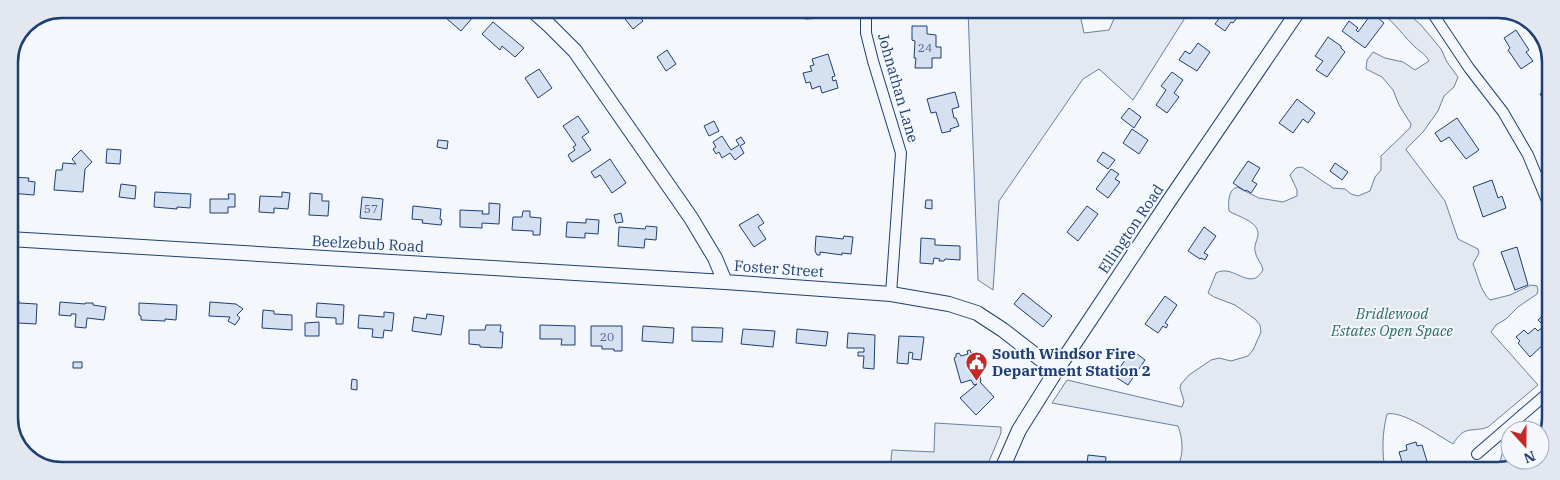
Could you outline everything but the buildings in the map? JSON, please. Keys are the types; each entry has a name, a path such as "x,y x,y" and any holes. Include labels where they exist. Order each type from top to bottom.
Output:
{"street":[{"name":"Foster Street","path":"541,18 575,51 691,218 715,258 725,282 891,294 949,304 977,313 1003,330 1056,371"},
{"name":"Johnathan Lane","path":"866,18 866,33 873,61 901,153 891,294"},
{"name":"Ellington Road","path":"1005,462 1018,430 1056,371 1294,18"},
{"path":"1436,18 1469,68 1503,112 1528,155 1542,189"},
{"name":"Beelzebub Road","path":"18,240 725,282"},
{"path":"1477,454 1542,398"}],"green space":[{"path":"968,18 1081,18 1084,33 1109,30 1114,18 1185,18 1133,100 1099,69 1083,79 999,201 993,290 978,280"},
{"name":"Bridlewood Estates Open Space","path":"1388,18 1413,18 1441,49 1447,62 1458,77 1454,87 1444,96 1438,111 1423,132 1406,149 1445,201 1458,239 1478,249 1479,253 1473,264 1482,288 1490,300 1510,295 1531,285 1537,286 1537,294 1496,325 1491,332 1538,385 1488,427 1465,431 1453,444 1411,420 1394,414 1387,414 1383,442 1384,462 1180,462 1182,449 1178,426 1052,403 1067,380 1182,407 1184,401 1180,388 1189,375 1211,360 1219,358 1231,361 1248,356 1253,350 1261,332 1260,325 1255,319 1235,305 1208,293 1216,273 1223,271 1253,279 1263,270 1255,251 1257,230 1252,223 1229,211 1230,194 1237,187 1259,198 1283,202 1297,196 1297,190 1290,175 1296,168 1302,167 1333,188 1345,189 1351,194 1358,196 1370,191 1375,177 1381,170 1381,156 1410,128 1411,124 1399,105 1393,90 1382,77 1366,69 1367,60 1373,52 1385,58 1403,62 1415,70 1429,61"},
{"path":"935,423 1001,427 1001,433 989,462 891,462 892,450 934,452"}],"place":[{"name":"South Windsor Fire Department Station 2","path":"976,382"}]}
